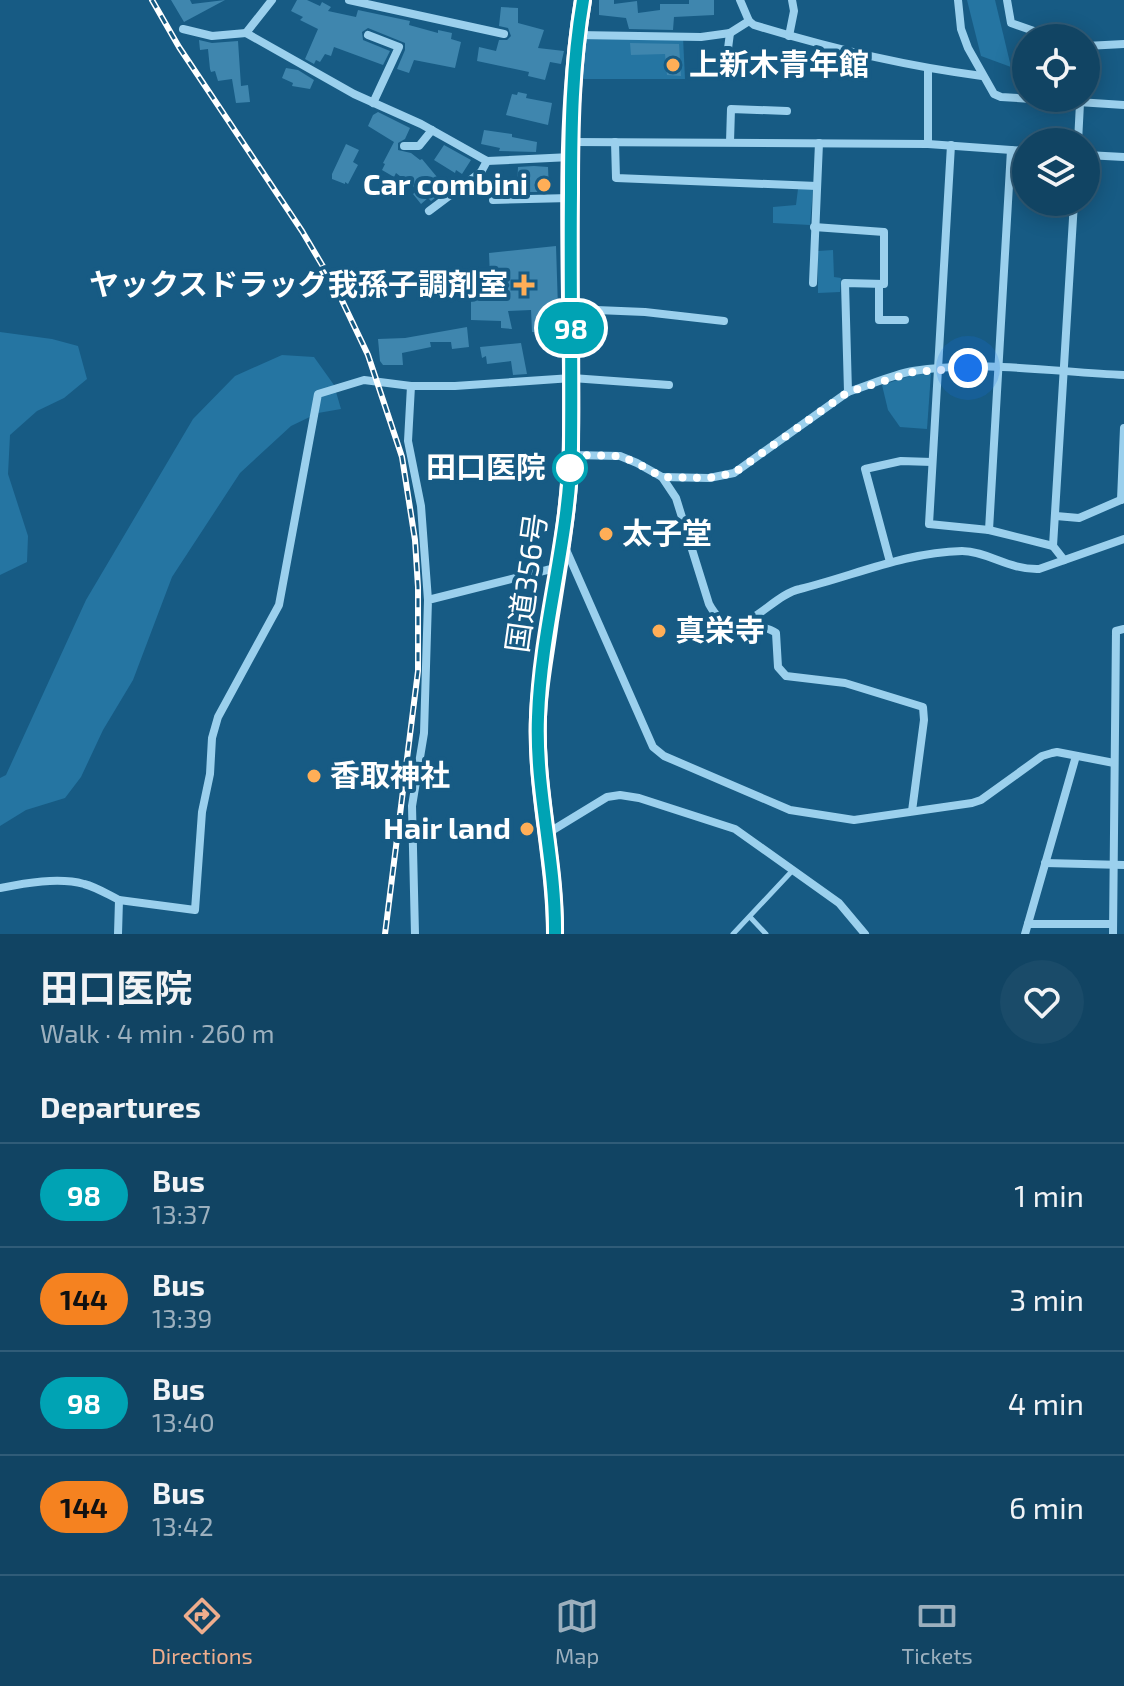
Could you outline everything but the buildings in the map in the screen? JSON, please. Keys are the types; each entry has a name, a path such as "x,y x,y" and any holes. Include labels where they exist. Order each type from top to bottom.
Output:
{"highway":[{"name":"国道356号","path":"555,934 553,879 539,766 538,716 563,543 571,455 571,150 577,35 583,0"}],"street":[{"path":"246,33 272,0"},
{"path":"349,0 504,34"},
{"path":"740,0 749,21 754,25 789,36 829,48 928,69 982,76"},
{"path":"789,36 794,11 792,0"},
{"path":"958,0 961,29 988,88 1001,97 1012,98"},
{"path":"1007,0 1011,23 1014,24"},
{"path":"577,35 701,37 730,33 749,21"},
{"path":"183,29 212,36 246,33 487,161 615,142 928,144 1011,150 989,530"},
{"path":"726,64 730,33"},
{"path":"368,35 399,47 373,103"},
{"path":"1100,45 1124,44"},
{"path":"928,69 928,144"},
{"path":"1100,104 1124,105"},
{"path":"730,142 731,109 787,111"},
{"path":"404,146 419,146 432,130"},
{"path":"615,142 616,178 817,186"},
{"path":"813,283 819,143"},
{"path":"951,145 929,524 989,530 1053,546 1064,560"},
{"path":"1100,156 1124,157"},
{"path":"429,211 481,172 487,161"},
{"path":"493,200 571,198"},
{"path":"1053,546 1073,216"},
{"path":"814,227 884,232 884,284 845,283 848,392"},
{"path":"879,284 879,320 905,320"},
{"path":"571,309 645,312 724,321"},
{"path":"662,477 709,478 734,473 848,392 896,376 937,369 999,368 1124,375"},
{"path":"0,888 66,881 81,883 119,900 195,910 202,812 210,774 212,738 218,717 279,605 318,394 364,380 411,386 572,378 669,385"},
{"path":"411,386 408,441 421,506 428,600 424,733 412,806 415,934"},
{"path":"1056,516 1079,518 1123,499 1124,428"},
{"path":"571,455 620,456 662,477 676,498 709,604 724,623 748,621 782,595 796,589 824,584 890,562 973,551 1024,569 1039,569 1124,539"},
{"path":"890,562 865,469 901,461 932,462"},
{"path":"563,543 633,695 653,747 664,756 790,810 854,820 981,800 1042,756 1057,752 1114,763"},
{"path":"428,600 559,567"},
{"path":"748,621 776,633 778,667 786,676 845,683 923,707 912,811"},
{"path":"1113,934 1114,763 1120,727 1116,631 1124,629"},
{"path":"1025,934 1076,756"},
{"path":"547,833 607,797 620,795 735,829 839,903 865,934"},
{"path":"1045,863 1124,865"},
{"path":"118,934 119,900"},
{"path":"1028,924 1113,924"}],"lane":[{"path":"733,934 793,870"},
{"path":"750,917 766,934"}],"shaded area":[{"path":"967,0 995,0 1011,67 981,56"},
{"path":"577,35 683,37 685,79 575,79"},
{"path":"798,189 813,189 810,225 773,223 773,207 796,205"},
{"path":"833,250 834,277 841,278 840,292 818,293 818,251"},
{"path":"0,332 78,346 87,379 64,398 37,411 10,435 8,474 28,536 27,562 0,575"},
{"path":"282,355 314,357 334,385 341,409 318,413 291,426 240,473 172,577 133,680 103,730 81,777 65,798 26,810 0,826 0,778 6,775 86,600 193,419 235,376"},
{"path":"931,373 927,429 900,427 888,410 882,385"}],"railway":[{"path":"152,0 179,47 302,231 337,290 368,355 402,457 415,540 418,671 385,934"}],"bus line":[{"name":"98","path":"555,934 538,716 570,471 571,142 577,35 583,0"}],"place":[{"name":"上新木青年館","path":"673,65"},
{"name":"Car combini","path":"544,185"},
{"name":"ヤックスドラッグ我孫子調剤室","path":"524,285"},
{"name":"田口医院","path":"570,468"},
{"name":"太子堂","path":"606,534"},
{"name":"真栄寺","path":"659,631"},
{"name":"香取神社","path":"314,776"},
{"name":"Hair land","path":"527,829"}],"route":[{"path":"570,468 571,455 620,456 662,477 709,478 734,473 848,392 913,372 968,368"}]}
